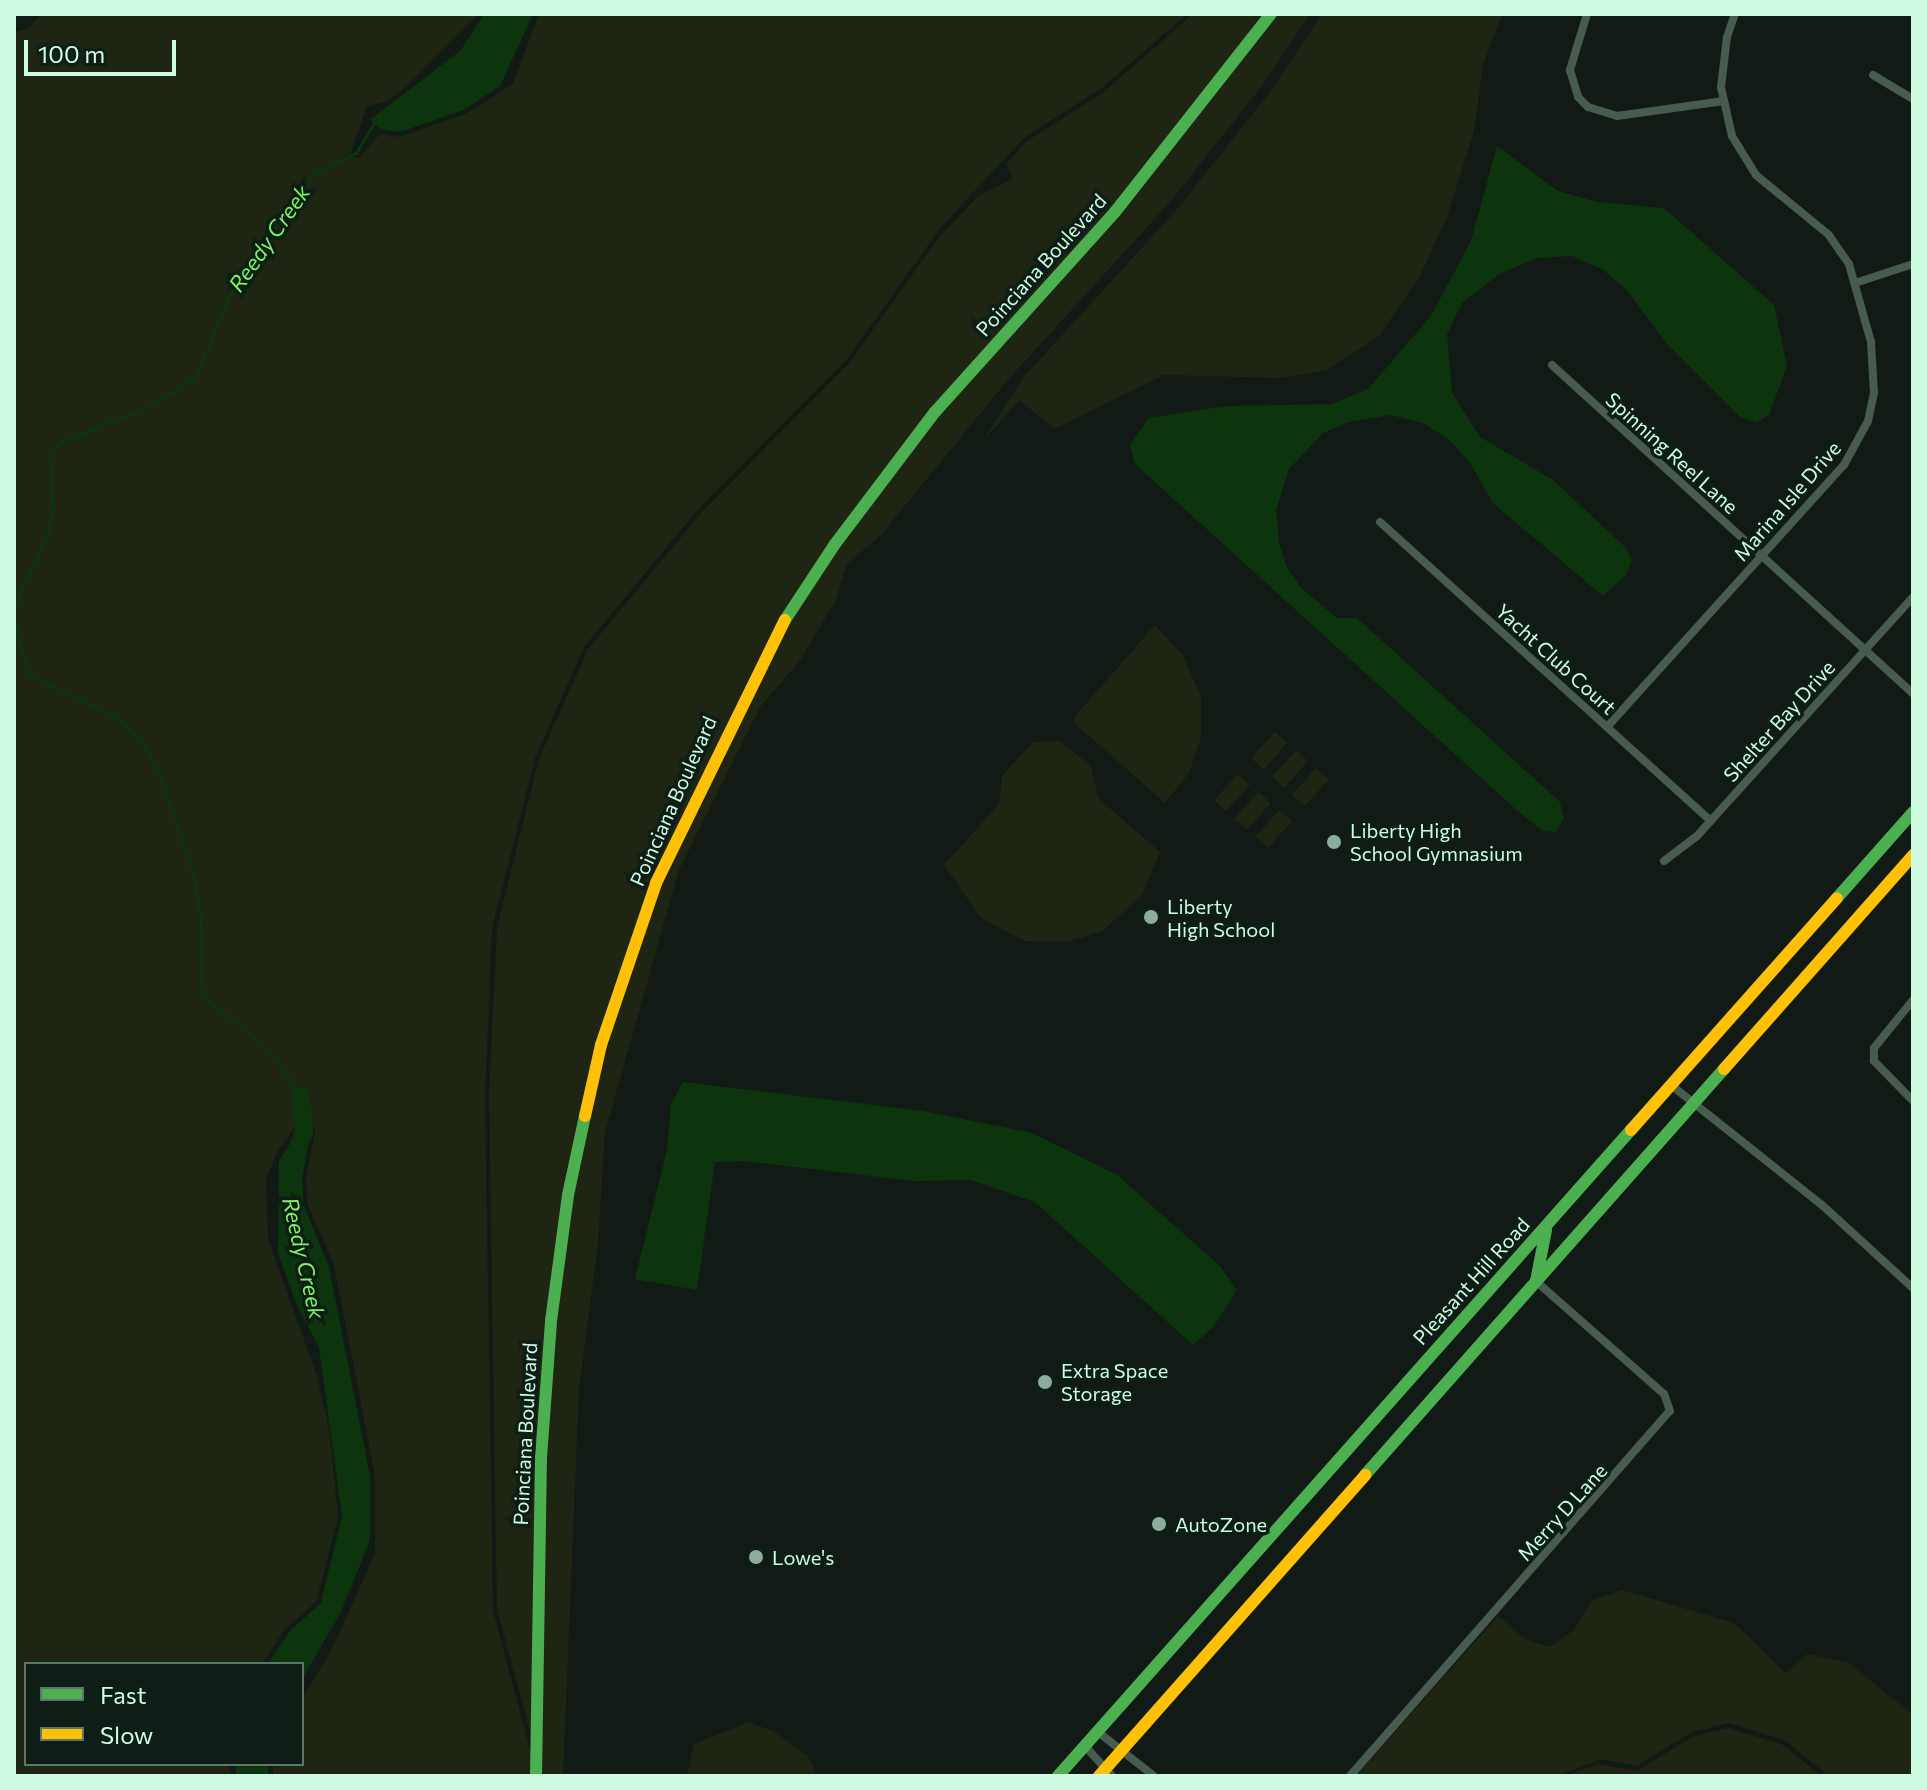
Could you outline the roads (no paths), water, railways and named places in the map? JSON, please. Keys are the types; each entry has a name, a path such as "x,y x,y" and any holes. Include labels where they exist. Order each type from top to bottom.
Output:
{"main road":[{"name":"Poinciana Boulevard","path":"536,1776 541,1458 551,1321 568,1195 601,1045 656,883 772,641 835,544 935,412 1115,212 1271,14"},
{"name":"Pleasant Hill Road","path":"1058,1776 1913,812"},
{"path":"1106,1773 1123,1749 1913,855"},
{"path":"1536,1281 1548,1224"}],"street":[{"path":"1587,14 1570,70 1578,97 1588,107 1617,116 1724,101"},
{"name":"Marina Isle Drive","path":"1607,727 1844,465 1868,421 1874,364 1855,283 1829,235 1756,175 1732,136 1724,101 1722,62 1735,14"},
{"path":"1873,75 1913,99"},
{"path":"1855,283 1913,264"},
{"name":"Spinning Reel Lane","path":"1552,365 1913,693"},
{"name":"Yacht Club Court","path":"1380,522 1711,821"},
{"name":"Shelter Bay Drive","path":"1664,861 1711,821 1913,597"},
{"path":"1913,1000 1874,1048 1874,1061 1913,1101"},
{"path":"1671,1085 1822,1205 1913,1288"},
{"name":"Merry D Lane","path":"1350,1776 1670,1411 1664,1394 1536,1281"},
{"path":"1098,1732 1154,1776"},
{"path":"1085,1746 1106,1773"}],"water":[{"path":"484,14 533,14 500,86 464,110 400,132 380,129 370,120 461,50"},
{"path":"1497,146 1558,191 1597,202 1664,208 1774,305 1787,366 1769,415 1756,423 1739,416 1667,344 1627,290 1602,269 1572,256 1537,258 1499,274 1462,303 1447,334 1452,393 1480,437 1553,480 1625,547 1632,560 1626,575 1603,596 1493,503 1469,461 1447,438 1423,423 1391,415 1348,422 1323,433 1289,469 1276,510 1279,542 1286,566 1301,588 1337,618 1357,618 1560,802 1564,819 1556,832 1542,831 1511,805 1135,464 1130,445 1149,418 1227,406 1332,404 1368,389 1431,316 1471,241"},
{"path":"683,1082 923,1111 1032,1133 1117,1175 1219,1265 1237,1290 1214,1326 1193,1345 1035,1202 971,1180 914,1181 745,1161 715,1162 697,1290 635,1279 667,1150 671,1104"},
{"path":"304,1122 310,1132 302,1179 304,1206 329,1267 370,1476 370,1540 340,1614 304,1676 304,1662 269,1662 289,1632 321,1603 342,1516 319,1347 298,1308 278,1253 279,1161"},
{"path":"235,1766 269,1766 268,1776 236,1776"}],"waterway":[{"name":"Reedy Creek","path":"14,607 47,535 53,510 50,455 61,442 148,407 195,378 239,273 317,171 356,153 375,121"},
{"name":"Reedy Creek","path":"14,619 28,675 117,717 143,744 159,771 192,869 200,914 202,995 271,1052 301,1096"},
{"name":"Reedy Creek","path":"299,1144 304,1132 301,1096"}],"place":[{"name":"Liberty High School Gymnasium","path":"1334,842"},
{"name":"Liberty High School","path":"1151,917"},
{"name":"Extra Space Storage","path":"1045,1382"},
{"name":"AutoZone","path":"1159,1524"},
{"name":"Lowe's","path":"756,1557"}]}
